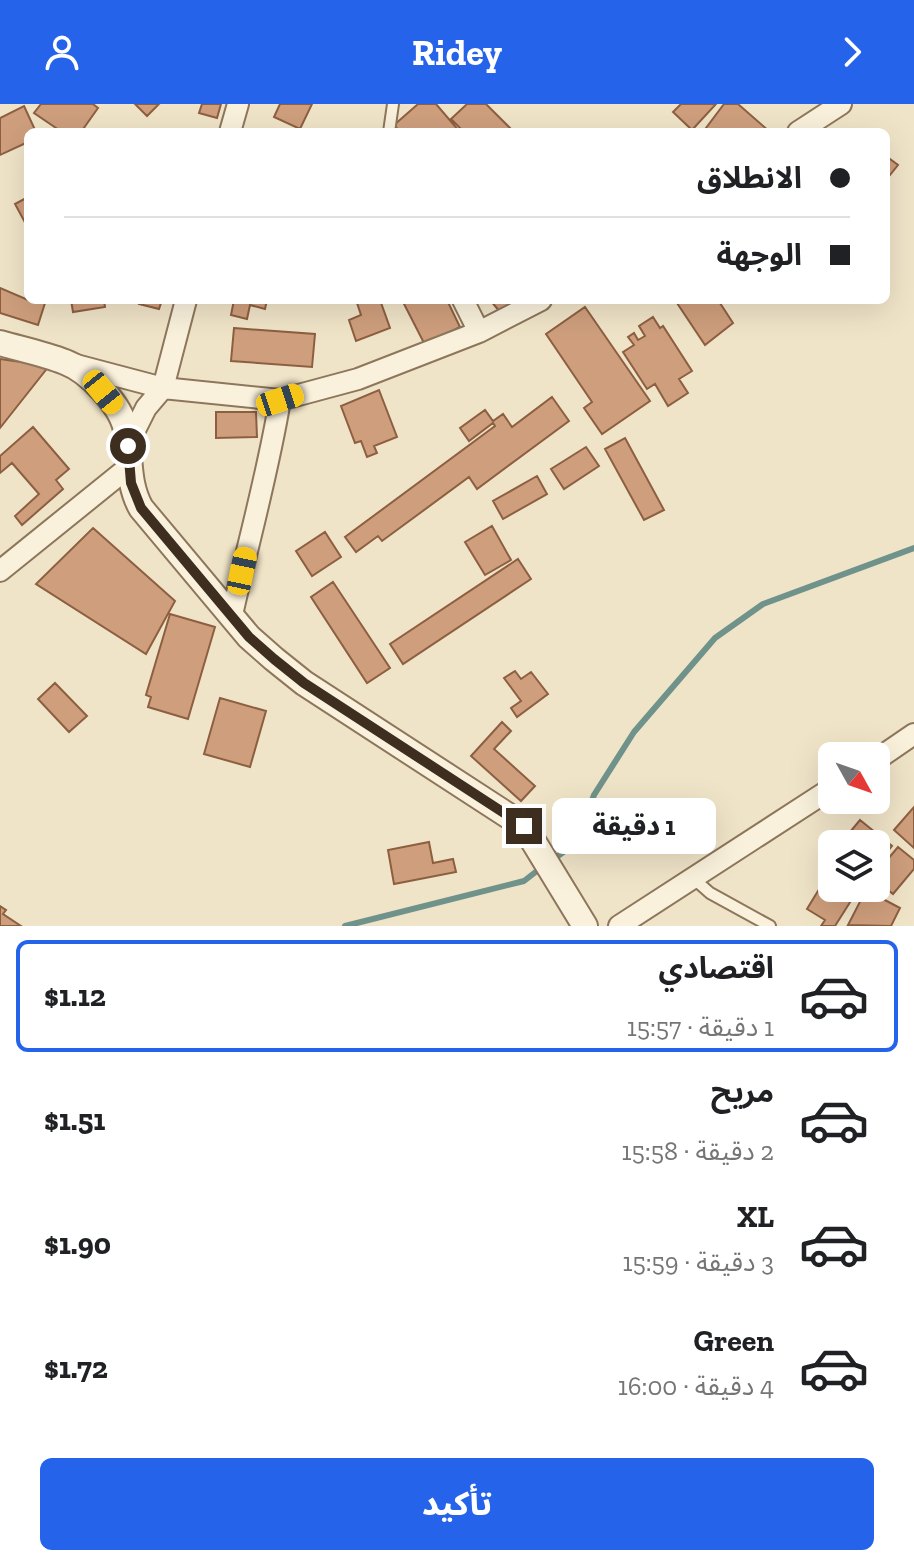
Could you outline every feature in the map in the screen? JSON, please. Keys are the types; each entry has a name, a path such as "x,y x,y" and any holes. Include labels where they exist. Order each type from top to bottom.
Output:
{"street":[{"path":"231,128 238,104"},
{"path":"802,128 825,107"},
{"path":"0,571 130,466 135,430 146,408 163,388 185,304"},
{"path":"465,304 479,332"},
{"path":"0,343 163,388 280,400 358,379 479,332 533,304"},
{"path":"68,363 88,378 117,410 125,426 131,483 141,508 249,637 304,683 524,826 582,920"},
{"path":"232,615 255,510 264,489 280,400"},
{"path":"890,750 914,734"},
{"path":"619,926 818,797"}],"lane":[{"path":"390,128 393,104"},
{"path":"693,878 710,893 770,926"}],"building":[{"path":"41,104 93,104 98,108 84,128 56,128 34,113"},
{"path":"135,104 159,104 147,116"},
{"path":"202,104 221,104 217,118 199,113"},
{"path":"280,104 312,104 300,128 274,117"},
{"path":"418,104 436,104 457,128 397,128 394,125"},
{"path":"467,104 486,104 510,128 460,128 451,119"},
{"path":"681,104 716,104 694,128 690,128 673,112"},
{"path":"724,104 738,104 765,128 706,128"},
{"path":"24,106 34,128 24,128 24,144 0,155 0,118"},
{"path":"890,159 898,165 890,175"},
{"path":"24,199 24,221 15,204"},
{"path":"0,288 24,298 24,304 45,304 38,325 0,313"},
{"path":"72,304 105,304 105,307 73,312"},
{"path":"139,304 161,304 159,309"},
{"path":"233,304 266,304 265,309 250,305 247,319 231,315"},
{"path":"357,304 381,304 390,328 356,341 349,320 361,315"},
{"path":"404,304 449,304 460,327 425,345"},
{"path":"493,304 522,304 505,318"},
{"path":"678,304 721,304 733,323 705,345"},
{"path":"585,307 650,401 602,434 584,408 592,402 546,334"},
{"path":"653,317 660,328 663,326 692,371 679,379 688,393 668,406 655,384 647,389 623,352 634,345 628,337 634,333 638,340 645,336 639,326"},
{"path":"234,328 315,334 312,367 231,361"},
{"path":"0,359 49,366 0,428"},
{"path":"379,390 397,437 374,446 377,453 367,457 361,441 355,443 341,406"},
{"path":"552,397 569,421 477,489 469,477 382,541 378,536 356,552 345,537 495,426 493,423 469,441 460,428 485,410 493,421 503,414 512,427"},
{"path":"216,412 256,412 257,437 216,438"},
{"path":"33,427 69,469 56,480 63,489 22,525 15,516 39,494 12,463 0,473 0,456"},
{"path":"625,438 664,510 644,520 605,449"},
{"path":"586,447 599,466 564,489 551,469"},
{"path":"537,476 547,494 503,519 493,501"},
{"path":"492,526 511,560 485,575 465,542"},
{"path":"93,528 175,601 146,654 36,584"},
{"path":"325,532 341,557 312,576 296,551"},
{"path":"518,559 531,579 403,664 390,644"},
{"path":"333,582 390,668 367,683 311,597"},
{"path":"170,614 215,627 188,719 148,707 151,697 146,695"},
{"path":"515,671 521,679 531,672 548,694 517,717 511,708 521,701 504,678"},
{"path":"55,683 87,716 69,732 38,699"},
{"path":"220,698 266,711 250,767 204,754"},
{"path":"502,722 511,731 494,749 535,786 521,801 471,756"},
{"path":"914,807 914,848 894,830"},
{"path":"860,820 872,830 852,830"},
{"path":"429,842 433,863 453,859 456,872 394,884 388,850"},
{"path":"898,847 914,860 914,869 893,894 890,892 890,856"},
{"path":"818,891 818,902 850,902 835,926 821,926 825,920 807,909"},
{"path":"860,902 889,902 900,908 891,926 848,925"},
{"path":"0,906 6,910 3,914 21,926 0,926"}],"waterway":[{"path":"551,861 577,842 594,795 634,732 715,638 763,604 914,548"},
{"path":"345,926 524,881 542,867"}],"route":[{"path":"128,446 131,483 141,508 249,637 304,683 524,826"}]}
